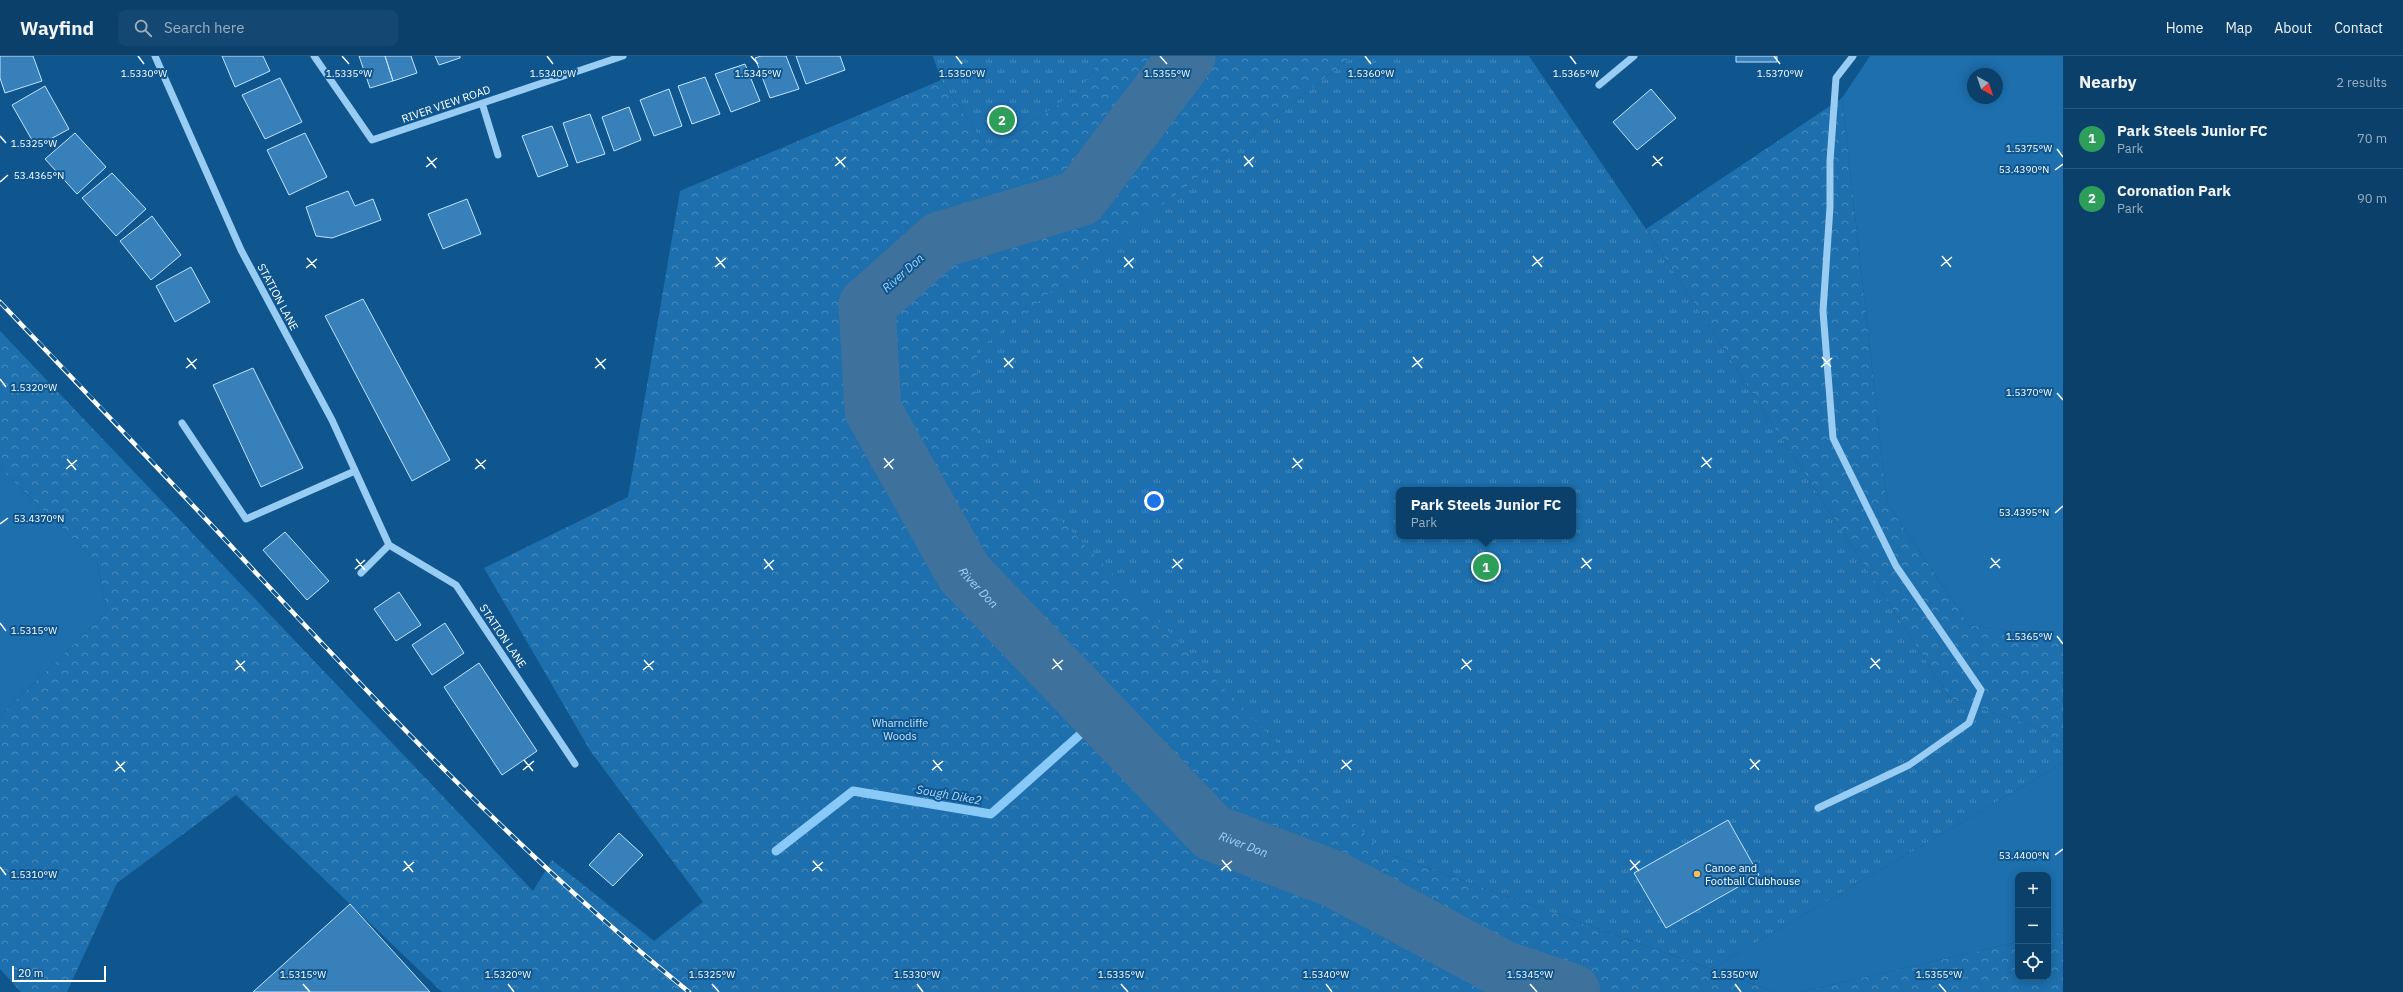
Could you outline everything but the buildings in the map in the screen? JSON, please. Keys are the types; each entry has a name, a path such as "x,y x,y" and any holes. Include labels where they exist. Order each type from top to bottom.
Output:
{"street":[{"name":"STATION LANE","path":"155,56 241,250 332,420 389,545 456,585 576,764"},
{"name":"RIVER VIEW ROAD","path":"314,56 372,140 623,56"},
{"path":"1598,85 1634,56"},
{"path":"1818,808 1909,765 1969,723 1981,690 1896,566 1833,438 1823,311 1830,207 1830,161 1836,78 1852,56"},
{"path":"482,103 498,155"},
{"path":"182,422 246,519 355,472"},
{"path":"361,573 389,545"}],"green space":[{"path":"933,56 1102,56 1081,89 989,151 941,80"},
{"name":"Wharncliffe Woods","path":"1102,56 1353,56 978,350 1383,852 1775,992 442,992 236,795 117,883 67,992 21,992 0,969 0,716 107,612 97,562 0,468 0,331 533,891 552,860 654,941 703,902 591,752 484,568 628,497 680,191 941,80 989,151 1081,89"},
{"path":"1353,56 1529,56 1646,229 1951,699 2039,728 2063,745 2063,763 1711,969 1383,852 977,434 977,350"},
{"path":"1870,56 2063,56 2063,640 1969,625 1887,503 1842,98"},
{"path":"1842,98 1887,503 1969,625 2063,640 2063,745 2039,728 1951,699 1646,229"},
{"path":"0,468 97,562 107,612 0,716"},
{"path":"2063,763 2063,932 2051,934 2051,872 2015,872 2015,943 1800,992 1775,992 1711,969"},
{"path":"2063,932 2063,992 1800,992 2015,943 2015,980 2051,980 2051,934"}],"waterway":[{"name":"River Don","path":"1187,56 1080,198 940,240 867,305 873,410 964,573 1213,833 1334,879 1503,969 1572,992"},
{"name":"Sough Dike2","path":"776,851 853,791 991,814 1102,715"}],"railway":[{"path":"0,302 165,475 331,653 446,772 565,885 626,940 689,992"}],"place":[{"name":"Coronation Park","path":"1002,120"},
{"name":"Park Steels Junior FC","path":"1486,567"},
{"name":"Canoe and Football Clubhouse","path":"1697,874"}]}
